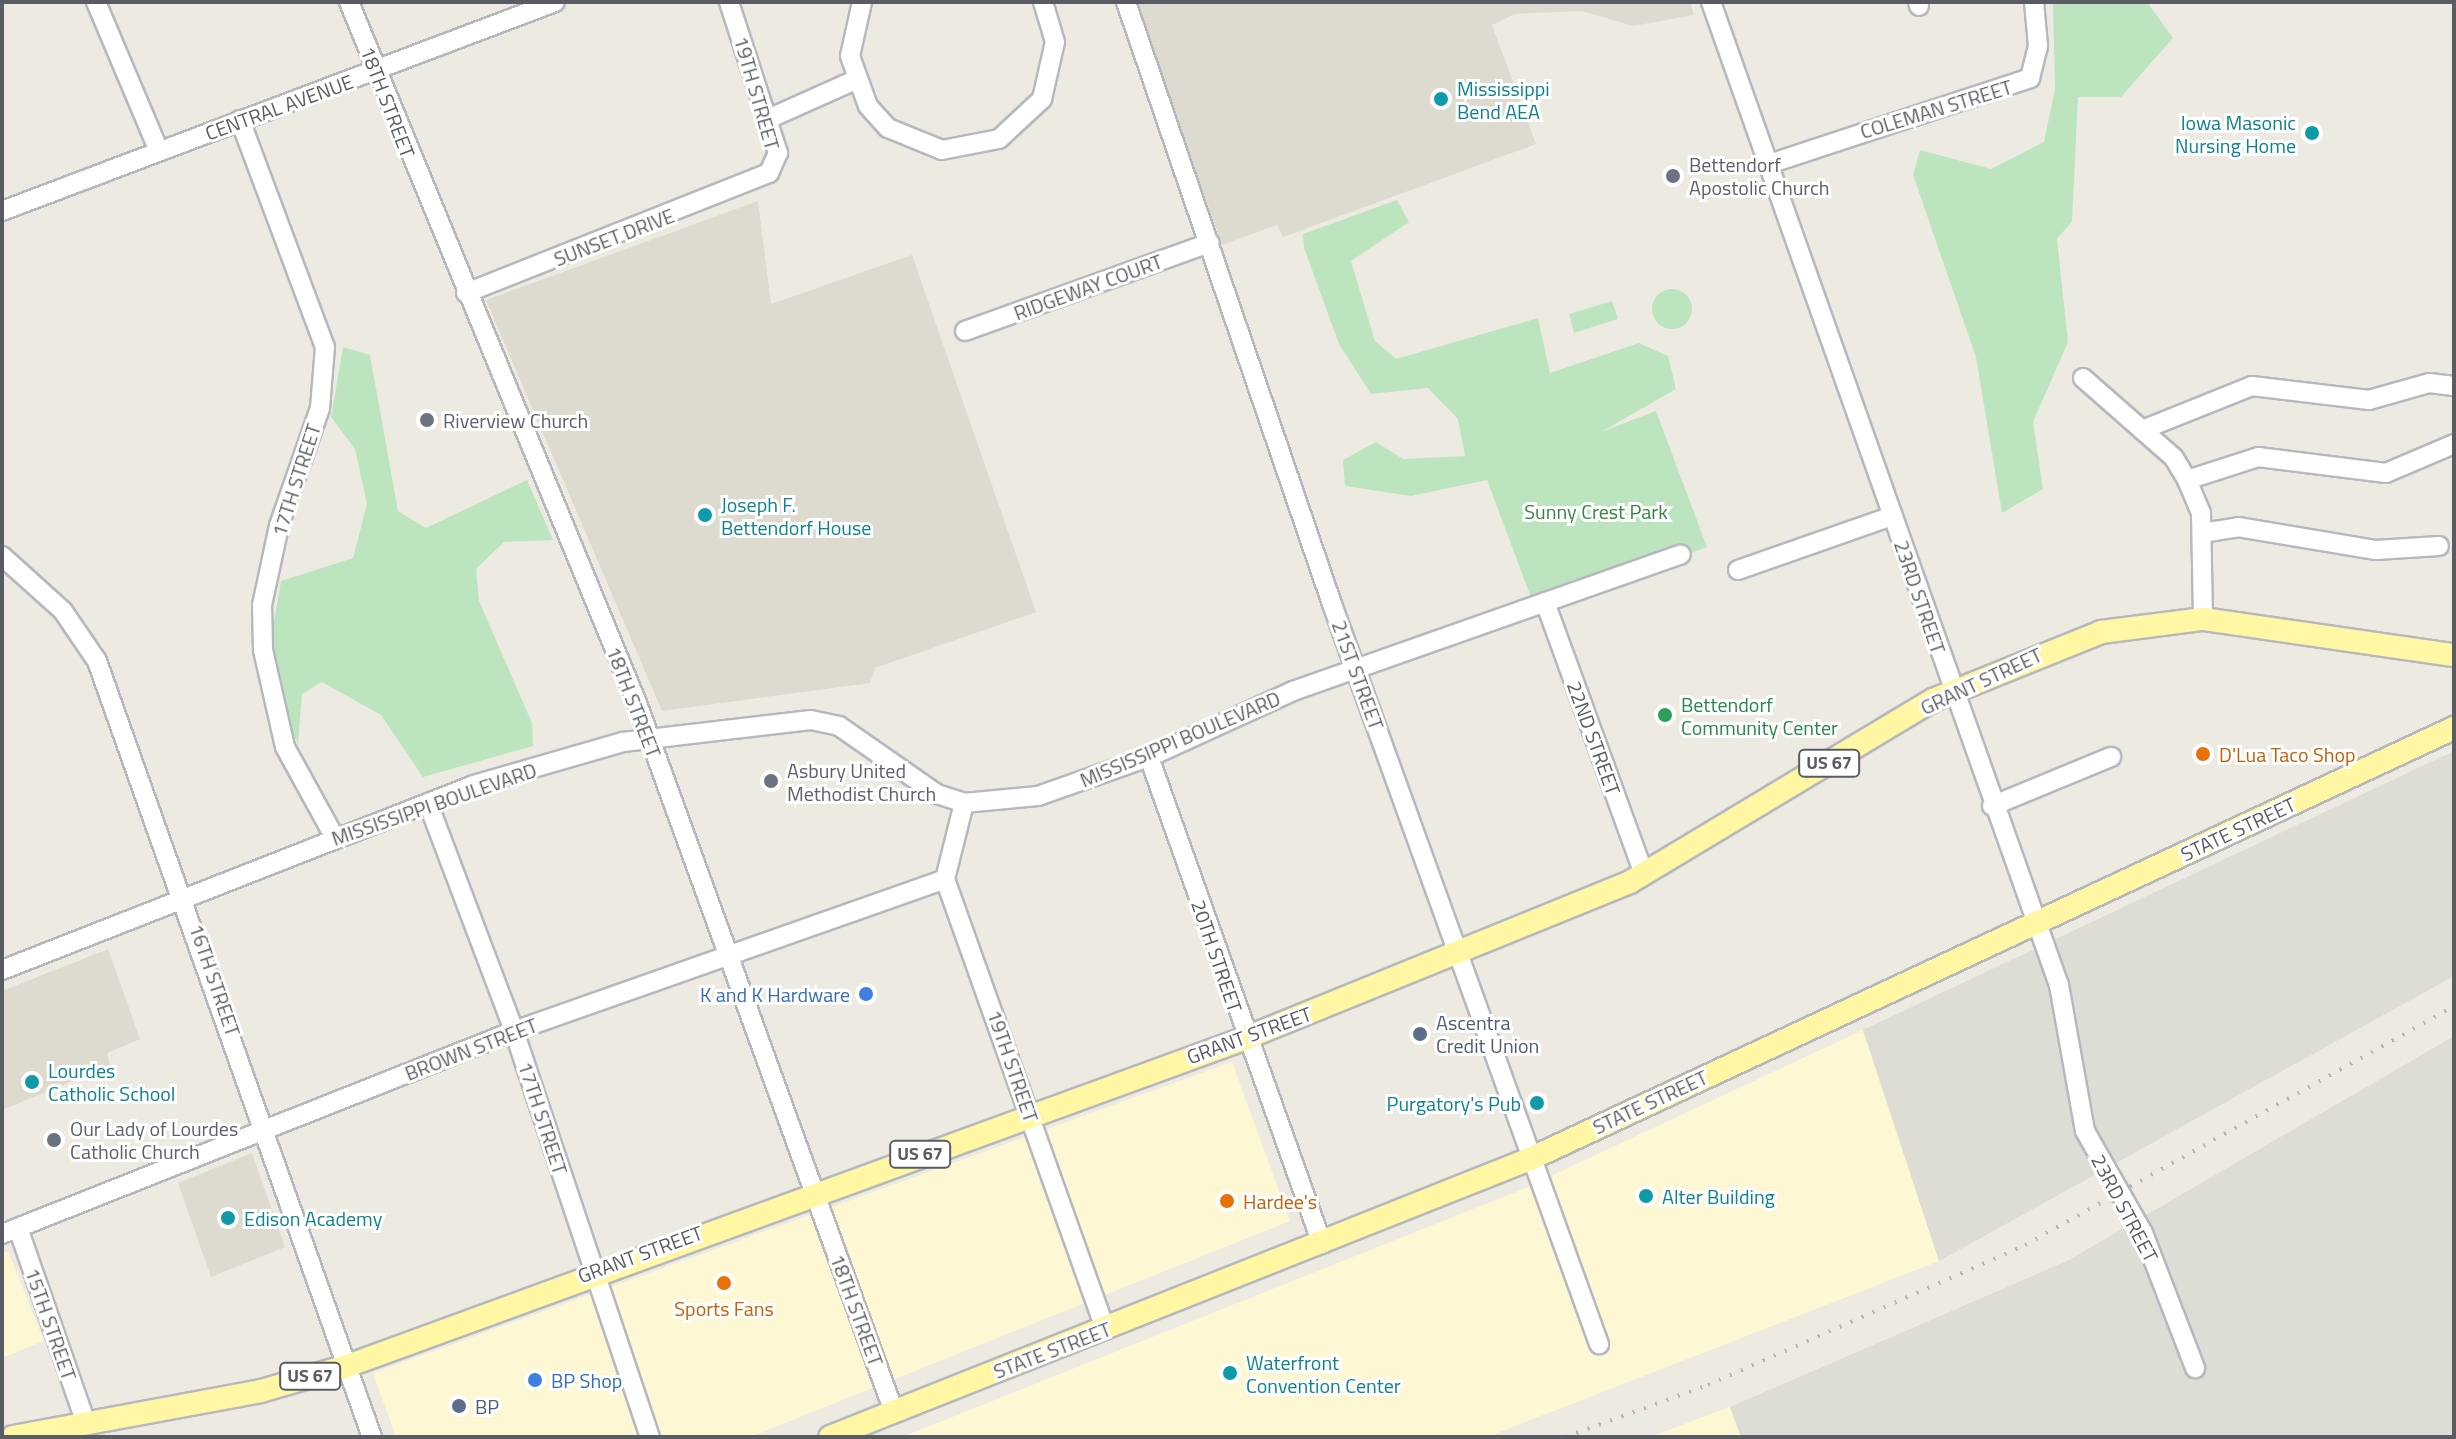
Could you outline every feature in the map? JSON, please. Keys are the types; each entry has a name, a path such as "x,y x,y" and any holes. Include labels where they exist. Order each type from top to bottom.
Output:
{"main road":[{"name":"GRANT STREET","path":"13,1437 85,1420 261,1391 347,1366 594,1270 1246,1038 1456,956 1644,874 1951,690 2112,628 2203,619 2449,657"},
{"name":"STATE STREET","path":"830,1437 1530,1159 2454,728"}],"street":[{"path":"96,2 159,151"},
{"name":"18TH STREET","path":"349,2 649,738 894,1412"},
{"name":"CENTRAL AVENUE","path":"2,211 240,120 377,72 555,2"},
{"name":"19TH STREET","path":"729,2 778,153 761,180"},
{"path":"862,2 851,32 855,80 888,128 913,143 971,149 999,139 1042,99 1052,71 1055,42 1043,2"},
{"name":"21ST STREET","path":"1126,2 1456,956 1599,1344"},
{"name":"23RD STREET","path":"1711,2 2070,1027 2085,1131 2143,1233 2195,1368"},
{"name":"COLEMAN STREET","path":"1769,164 2006,89 2030,78 2037,51 2034,2"},
{"path":"768,119 855,80"},
{"name":"17TH STREET","path":"240,120 325,347 320,408 279,526 262,605 263,650 285,747 335,838"},
{"name":"SUNSET DRIVE","path":"466,293 761,180"},
{"name":"RIDGEWAY COURT","path":"965,331 1210,243"},
{"path":"2083,378 2174,458 2187,480 2202,533 2203,619"},
{"path":"2142,430 2252,386 2369,400 2429,383 2454,386"},
{"path":"2187,480 2258,457 2386,473 2454,444"},
{"path":"1738,570 1892,516"},
{"path":"2202,533 2238,527 2376,550 2439,546"},
{"name":"MISSISSIPPI BOULEVARD","path":"2,970 428,803 649,738 811,720 839,726 937,794 964,803 1038,796 1149,757 1251,707 1681,554"},
{"name":"16TH STREET","path":"2,556 63,611 97,661 186,897 264,1132 372,1437"},
{"name":"22ND STREET","path":"1545,602 1644,874"},
{"name":"20TH STREET","path":"1149,757 1246,1038 1322,1244"},
{"path":"1992,806 2111,757"},
{"name":"17TH STREET","path":"428,803 514,1031 650,1437"},
{"path":"945,879 964,803"},
{"name":"19TH STREET","path":"945,879 1105,1329"},
{"name":"BROWN STREET","path":"10,1231 514,1031 945,879"},
{"name":"15TH STREET","path":"10,1231 85,1420"}],"shaded area":[{"path":"1136,2 1690,2 1694,15 1633,26 1582,11 1515,14 1492,25 1536,144 1283,237 1277,225 1222,245"},
{"path":"758,201 771,304 912,255 1036,612 875,668 870,683 662,711 486,300"},
{"path":"2454,751 2454,976 1939,1261 1863,1030"},
{"path":"108,949 140,1039 107,1053 110,1066 2,1110 2,991"},
{"path":"1863,1030 1939,1261 1487,1437 902,1437 1523,1189"},
{"path":"2454,1036 2454,1437 1741,1437 1730,1407 2069,1260"},
{"path":"1232,1062 1290,1221 750,1437 396,1437 373,1373"},
{"path":"252,1153 285,1247 211,1277 178,1183"},
{"path":"8,1251 44,1341 2,1358 2,1254"},
{"path":"1730,1407 1741,1437 1650,1437"}],"green space":[{"path":"2053,2 2147,2 2173,38 2121,97 2078,97 2072,221 2057,239 2068,342 2033,422 2043,489 2002,513 1976,357 1913,175 1920,150 1991,169 2044,142 2055,89"},
{"name":"Sunny Crest Park","path":"1397,200 1409,222 1351,261 1375,341 1396,359 1538,318 1550,373 1639,343 1668,356 1676,389 1601,432 1656,411 1707,547 1557,603 1532,600 1487,480 1411,496 1345,486 1343,460 1376,442 1403,459 1465,456 1458,419 1428,388 1371,394 1339,344 1304,248 1303,234"},
{"path":"1672,289 1686,295 1692,309 1686,323 1672,329 1658,323 1652,309 1658,295"},
{"path":"1612,301 1618,319 1574,333 1569,314"},
{"path":"343,347 370,355 398,511 426,528 527,480 553,540 504,542 476,569 479,601 532,723 533,746 423,777 381,715 322,682 302,694 298,744 284,715 271,639 281,581 353,558 367,504 355,449 331,417"}],"railway":[{"path":"1565,1437 1708,1385 2025,1245 2454,1006"}],"place":[{"name":"Mississippi Bend AEA","path":"1441,99"},
{"name":"Iowa Masonic Nursing Home","path":"2312,133"},
{"name":"Bettendorf Apostolic Church","path":"1673,176"},
{"name":"Riverview Church","path":"427,420"},
{"name":"Joseph F. Bettendorf House","path":"705,515"},
{"name":"Bettendorf Community Center","path":"1665,715"},
{"name":"D'Lua Taco Shop","path":"2203,754"},
{"name":"Asbury United Methodist Church","path":"771,781"},
{"name":"K and K Hardware","path":"866,994"},
{"name":"Ascentra Credit Union","path":"1420,1034"},
{"name":"Lourdes Catholic School","path":"32,1082"},
{"name":"Purgatory's Pub","path":"1537,1103"},
{"name":"Our Lady of Lourdes Catholic Church","path":"54,1140"},
{"name":"Alter Building","path":"1646,1196"},
{"name":"Hardee's","path":"1227,1201"},
{"name":"Edison Academy","path":"228,1218"},
{"name":"Sports Fans","path":"724,1283"},
{"name":"Waterfront Convention Center","path":"1230,1373"},
{"name":"BP Shop","path":"535,1380"},
{"name":"BP","path":"459,1406"}]}
